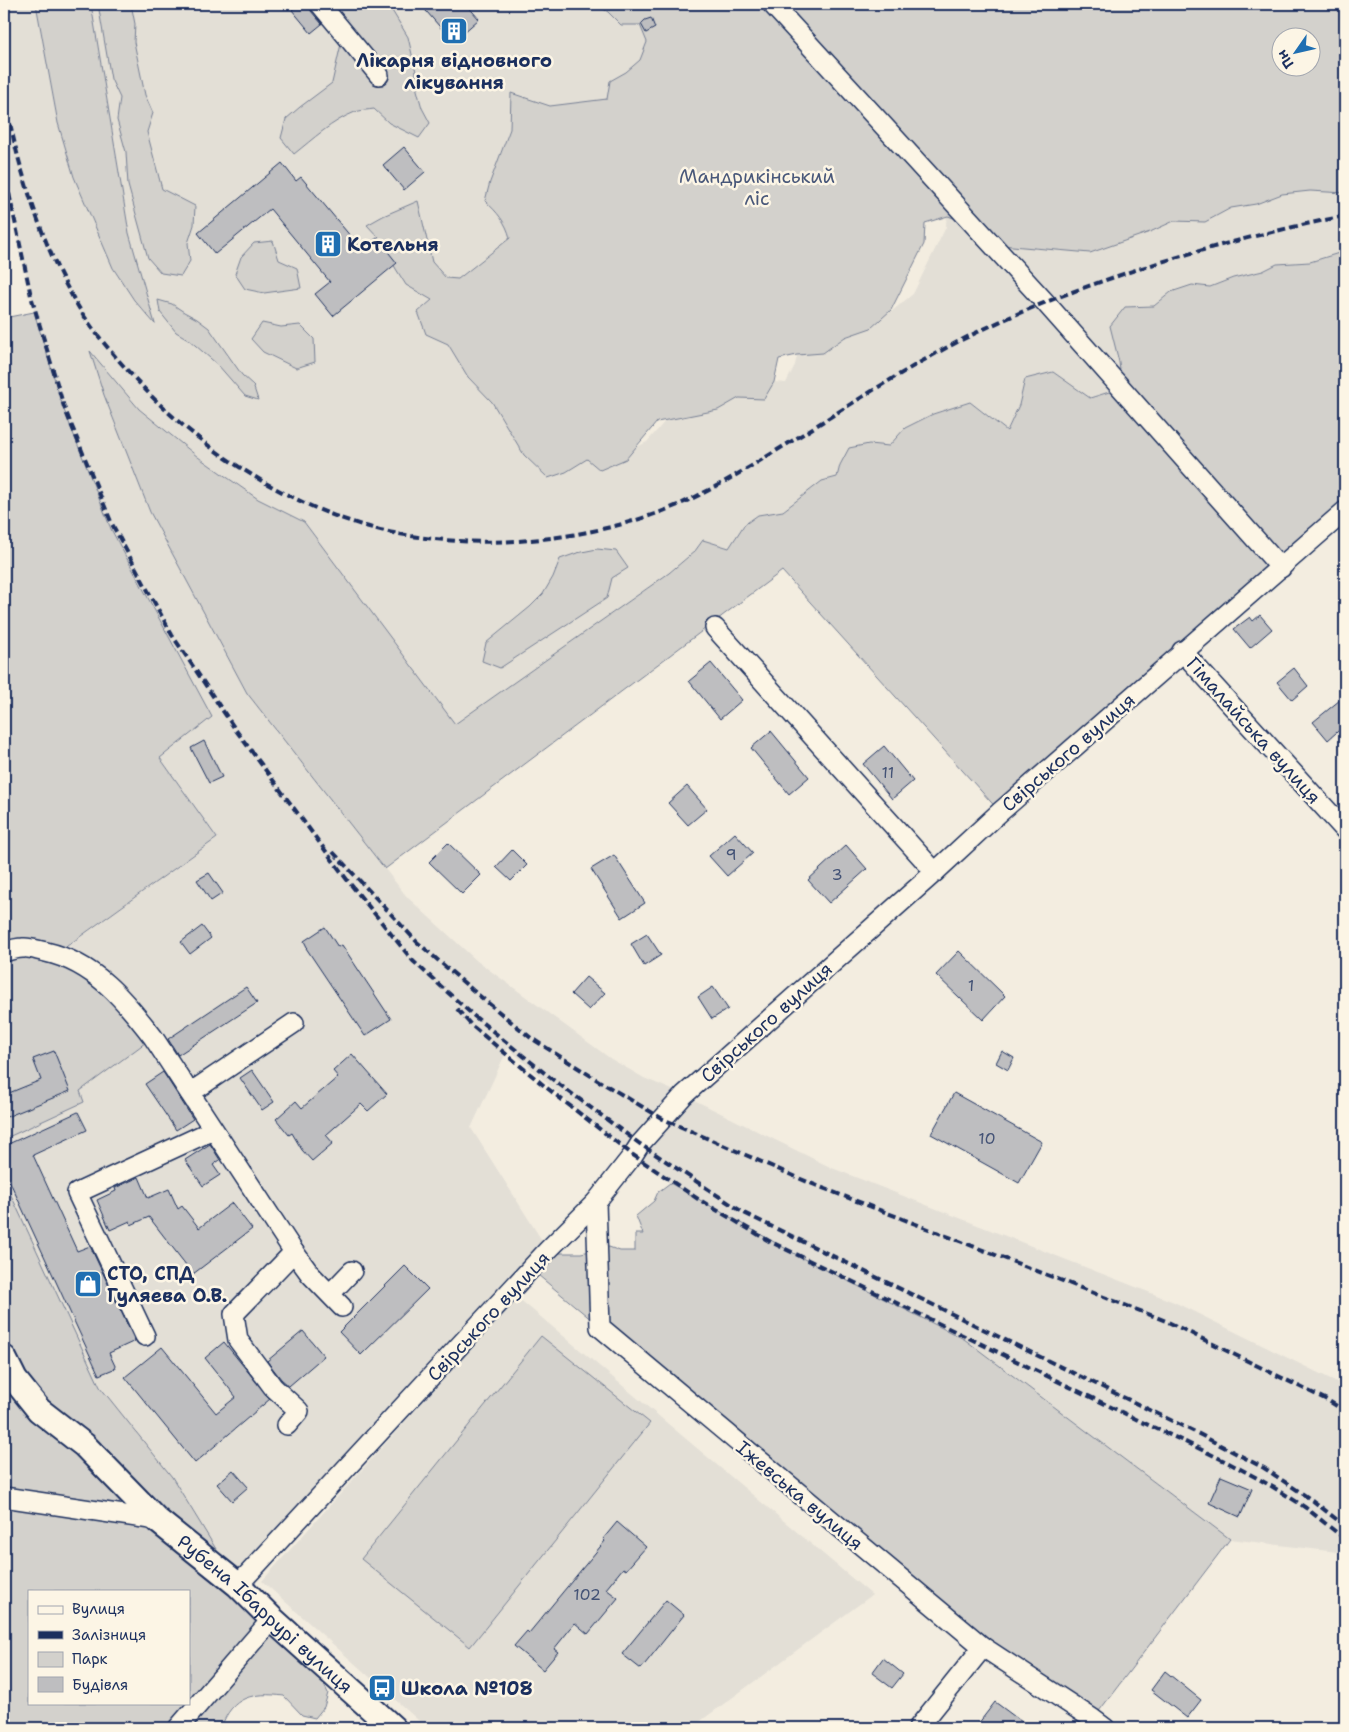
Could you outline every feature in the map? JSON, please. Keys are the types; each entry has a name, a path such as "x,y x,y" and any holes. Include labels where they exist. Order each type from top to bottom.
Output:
{"main road":[{"name":"Рубена Ібаррурі вулиця","path":"4,1358 15,1380 39,1410 84,1445 157,1520 238,1585 393,1728"}],"street":[{"path":"320,4 379,75"},
{"path":"772,4 1044,301 1281,568"},
{"name":"Свірського вулиця","path":"238,1585 548,1250 596,1202 640,1144 684,1095 1182,651 1281,568 1345,511"},
{"path":"715,628 935,872"},
{"name":"Гімалайська вулиця","path":"1182,651 1345,830"},
{"path":"4,952 24,948 56,954 73,961 108,984 130,1007 153,1037 294,1252 310,1274 336,1301 352,1271"},
{"path":"190,1094 294,1023"},
{"path":"145,1336 77,1193 213,1130"},
{"name":"Іжевська вулиця","path":"596,1202 600,1327 983,1648 1093,1718 1105,1728"},
{"path":"287,1425 299,1411 273,1387 238,1340 234,1314 294,1252"},
{"path":"4,1497 157,1520"},
{"path":"178,1728 272,1618"},
{"path":"918,1728 983,1648"}],"shaded area":[{"path":"4,4 36,4 58,123 74,177 113,268 134,300 154,323 129,233 91,4 680,4 621,454 647,442 679,405 761,381 786,383 795,365 800,343 892,311 913,294 946,227 947,207 1345,174 1345,254 1339,253 1310,262 1277,264 1263,271 1233,278 1210,287 1192,285 1171,292 1154,306 1125,307 1119,362 1122,388 1090,398 1052,372 1025,379 1019,405 1007,431 970,402 933,414 905,428 889,446 869,444 840,465 837,477 822,481 783,511 758,515 744,525 729,548 703,540 695,551 669,573 455,725 304,522 258,499 198,457 139,409 91,352 104,395 150,512 247,693 407,897 477,961 611,1059 644,1078 684,1095 832,1168 1174,1302 1345,1386 1345,1553 1230,1539 964,1339 804,1259 670,1183 587,1119 508,1048 471,1128 548,1250 238,1585 172,1477 100,1387 4,1180 4,1139 84,1102 79,1091 153,1037 56,955 217,838 160,758 211,716 111,530 64,410 34,312 4,165"},
{"path":"517,1297 872,1595 691,1728 427,1728 262,1581"}],"green space":[{"path":"36,4 91,4 129,233 155,324 134,300 113,268 74,177 58,123"},
{"path":"98,4 131,4 135,24 134,42 145,95 153,113 147,132 162,189 195,206 194,225 188,243 190,261 181,276 161,273 148,258 128,185 126,152 117,120 120,98 111,79"},
{"path":"334,4 388,4 408,37 416,72 417,90 422,108 430,123 419,138 389,123 374,109 355,112 338,120 294,154 281,138 286,119 332,83 346,22"},
{"name":"Мандрикінський ліс","path":"596,4 1345,4 1345,193 1310,191 1282,194 1256,204 1231,208 1205,222 1174,221 1150,232 1090,253 1001,245 976,226 948,216 925,223 924,244 891,310 871,328 845,337 823,353 797,355 779,359 774,382 764,399 739,398 718,410 657,422 626,459 600,470 587,459 566,472 548,478 524,455 492,402 468,377 448,344 426,334 418,312 432,300 406,285 379,238 367,225 418,201 432,262 446,278 458,279 510,238 501,218 485,201 490,182 510,129 511,93 550,106 607,99 610,81 626,72 640,60 647,42 640,25 621,25 608,12"},
{"path":"273,241 279,260 297,268 301,288 264,293 245,289 235,274 241,257 254,243"},
{"path":"1339,253 1345,254 1345,511 1000,812 782,571 385,869 247,693 150,512 104,395 90,351 139,409 198,457 258,499 304,522 455,724 669,573 695,551 703,540 729,548 744,525 758,515 783,511 822,481 837,477 840,465 849,448 869,444 889,446 905,428 933,414 970,402 1007,431 1019,405 1025,379 1053,372 1090,398 1122,388 1119,362 1110,326 1125,307 1154,306 1171,292 1192,285 1210,287 1233,278 1263,271 1277,264 1310,262"},
{"path":"158,300 172,304 209,328 242,375 253,385 258,400 245,396 218,365 188,339 176,332 160,312"},
{"path":"34,312 64,410 111,529 212,717 160,758 217,838 56,954 73,961 153,1037 80,1091 84,1102 4,1139 4,318"},
{"path":"262,323 281,327 300,325 314,339 315,362 296,368 263,352 251,339"},
{"path":"597,549 616,551 628,568 612,578 607,598 500,668 482,661 486,643 543,594 553,577 560,559"},
{"path":"4,1180 100,1387 172,1477 238,1585 318,1672 328,1693 324,1707 315,1718 302,1715 284,1696 263,1695 245,1698 238,1703 231,1709 221,1728 4,1728 4,1390 15,1380 4,1358"},
{"path":"670,1183 804,1259 964,1339 1230,1539 1093,1719 983,1647 532,1270 555,1253 581,1253 609,1247 620,1251 635,1251 635,1234 643,1234 636,1216 654,1201 658,1192"},
{"path":"541,1336 650,1423 470,1647 361,1559"}],"building":[{"path":"299,4 309,4 311,11 322,24 311,33 292,10"},
{"name":"Лікарня відновного лікування","path":"420,4 466,4 479,19 453,42"},
{"path":"651,18 655,28 646,33 641,24"},
{"path":"404,147 425,172 404,190 383,165"},
{"name":"Котельня","path":"282,163 296,181 301,177 362,250 377,238 397,263 333,316 315,294 330,282 270,209 215,254 198,233"},
{"path":"1260,615 1272,629 1250,648 1234,629 1250,617 1253,621"},
{"path":"711,663 742,700 720,719 689,681"},
{"path":"1294,668 1308,686 1292,700 1277,682"},
{"path":"1340,700 1345,707 1345,725 1328,740 1313,722"},
{"path":"771,731 809,777 789,794 751,748"},
{"path":"204,741 222,777 209,783 191,748"},
{"path":"884,746 913,781 892,799 863,764"},
{"path":"687,786 707,809 688,825 668,803"},
{"path":"735,833 753,853 727,876 709,856"},
{"path":"448,843 481,875 462,894 429,862"},
{"path":"846,845 867,869 829,903 808,880"},
{"path":"512,850 527,865 511,881 496,867"},
{"path":"614,855 645,903 622,918 591,869"},
{"path":"209,873 223,893 211,901 197,880"},
{"path":"202,926 211,938 190,954 181,942"},
{"path":"325,927 338,947 342,945 391,1019 365,1036 306,948 304,941"},
{"path":"647,934 661,955 644,966 631,944"},
{"path":"959,951 1005,996 983,1020 936,975"},
{"path":"586,977 605,993 589,1010 571,994"},
{"path":"246,987 257,1003 178,1055 168,1039"},
{"path":"713,987 728,1009 712,1019 698,997"},
{"path":"54,1051 70,1091 4,1118 4,1095 41,1080 33,1059"},
{"path":"1002,1051 1014,1058 1008,1070 996,1063"},
{"path":"352,1054 387,1094 368,1111 361,1104 326,1135 333,1143 312,1161 302,1150 292,1133 289,1135 276,1119 296,1101 302,1108 338,1077 333,1071"},
{"path":"252,1070 274,1102 262,1110 240,1078"},
{"path":"163,1072 193,1119 176,1130 145,1084"},
{"path":"954,1093 1042,1142 1019,1183 931,1134"},
{"path":"78,1112 87,1130 33,1155 77,1251 90,1246 135,1341 109,1353 116,1368 99,1375 4,1169 4,1146"},
{"path":"210,1144 220,1160 213,1165 220,1175 203,1186 185,1160"},
{"path":"139,1177 148,1198 169,1189 178,1209 182,1206 199,1228 232,1203 252,1229 193,1274 149,1217 131,1225 130,1221 110,1230 97,1200 116,1191 115,1188"},
{"path":"405,1266 428,1289 361,1355 339,1332"},
{"path":"303,1331 324,1356 289,1386 267,1361"},
{"path":"224,1342 270,1399 195,1463 125,1377 162,1347 216,1413 236,1397 205,1358"},
{"path":"233,1470 248,1487 232,1501 217,1484"},
{"path":"1221,1476 1252,1489 1240,1517 1209,1503"},
{"path":"617,1522 646,1547 626,1570 623,1568 606,1589 618,1598 588,1634 575,1623 554,1649 558,1652 543,1670 514,1646 527,1631 529,1633 605,1541 603,1539"},
{"path":"666,1600 684,1615 641,1669 622,1654"},
{"path":"883,1658 903,1674 892,1688 872,1673"},
{"path":"1165,1671 1201,1700 1187,1718 1151,1690"},
{"path":"995,1702 1030,1728 975,1728"}],"railway":[{"path":"4,88 7,105"},
{"path":"4,100 30,197 48,247 63,279 78,307 103,342 166,410 224,457 290,496 325,512 394,533 457,541 521,541 584,533 646,517 679,505 741,472 926,359 1012,316 1101,282 1161,262 1253,237 1345,216"},
{"path":"4,170 31,296 64,407 112,524 172,635 235,729 348,881 413,961 474,1016 552,1079 640,1144 744,1213 1197,1433 1264,1468 1312,1500 1345,1526"},
{"path":"333,852 417,942 531,1038 663,1119 810,1183 1166,1321 1327,1400 1345,1411"},
{"path":"457,1009 471,1025 547,1088 633,1155 698,1199 769,1241 1205,1451 1267,1483 1306,1508 1345,1539"}],"place":[{"name":"Лікарня відновного лікування","path":"454,31"},
{"name":"Котельня","path":"328,244"},
{"name":"СТО, СПД Гуляева О.В.","path":"88,1284"},
{"name":"Школа №108","path":"382,1688"}]}
